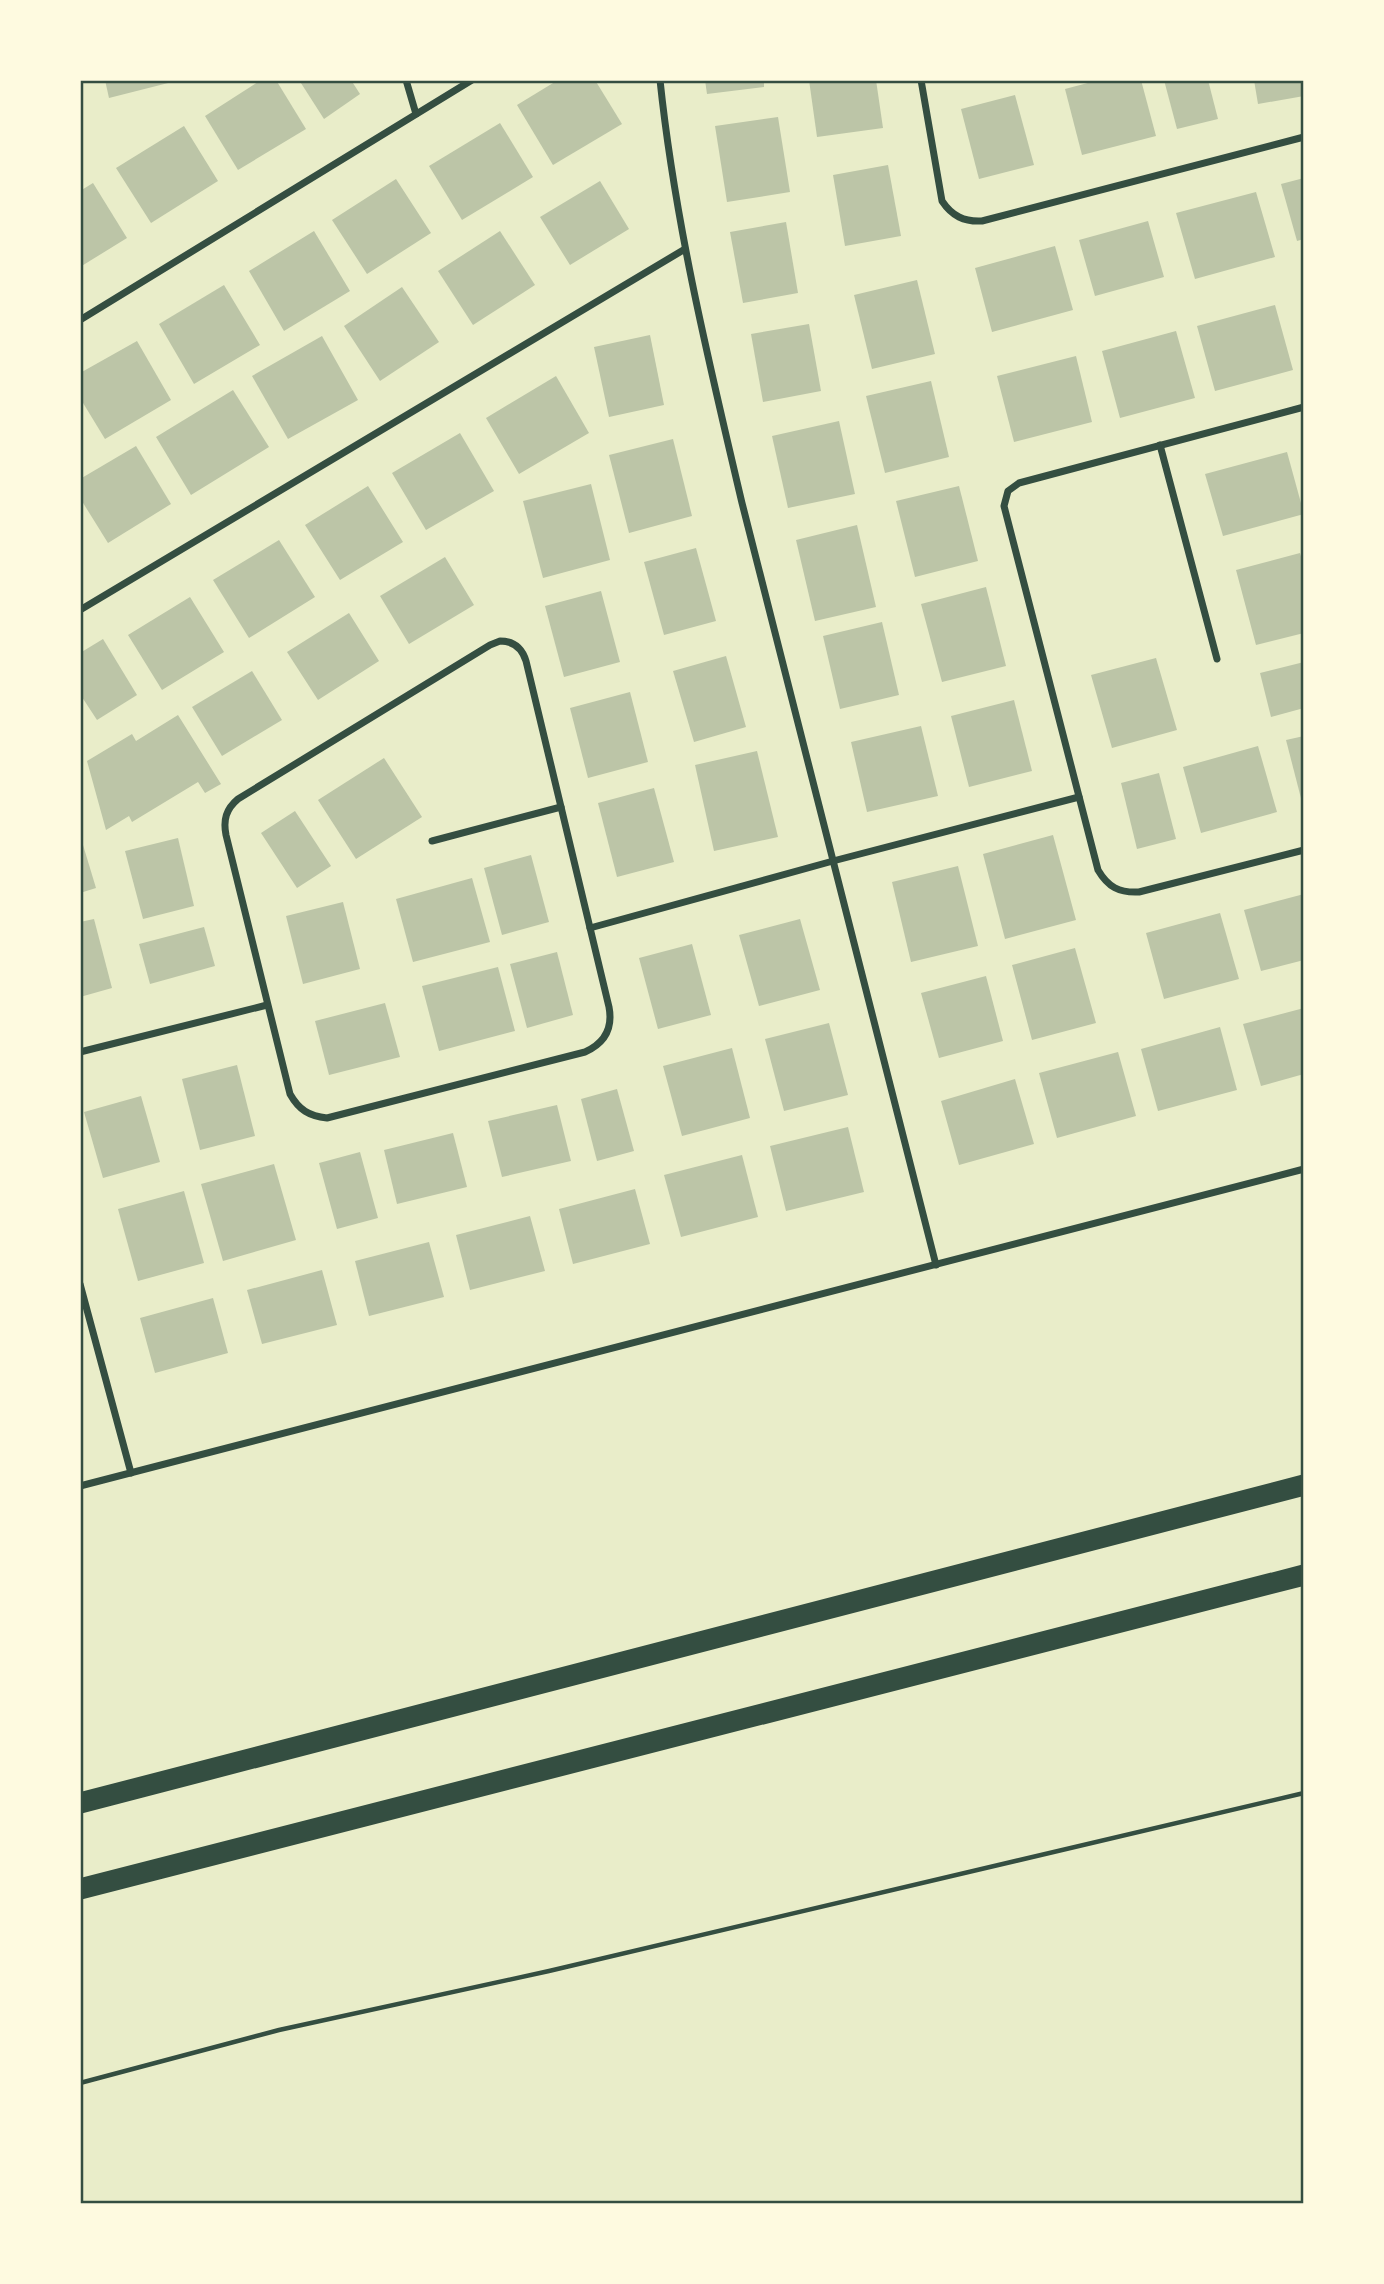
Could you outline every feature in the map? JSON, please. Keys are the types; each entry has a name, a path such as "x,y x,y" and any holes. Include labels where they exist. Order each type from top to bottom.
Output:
{"highway":[{"path":"80,1804 1304,1485"},
{"path":"80,1889 1304,1575"}],"street":[{"path":"407,80 416,114"},
{"path":"80,320 472,80"},
{"path":"660,80 685,248 742,503 936,1265"},
{"path":"921,80 942,201 954,215 971,222 1304,137"},
{"path":"80,610 685,248"},
{"path":"1304,407 1019,483 1008,491 1004,498 1005,516 1098,870 1110,886 1127,893 1139,892 1304,850"},
{"path":"1160,445 1217,659"},
{"path":"507,641 523,653 590,928 611,1018 607,1035 594,1048 327,1118 310,1115 301,1109 290,1094 224,825 227,811 238,799 490,645 507,641"},
{"path":"590,928 1079,797"},
{"path":"432,841 561,807"},
{"path":"80,1052 267,1005"},
{"path":"80,1486 1304,1169"},
{"path":"80,1284 131,1473"}],"path":[{"path":"80,2083 279,2030 563,1968 1304,1793"}],"building":[{"path":"105,80 176,80 176,81 109,98"},
{"path":"261,80 276,80 306,129 238,170 205,116"},
{"path":"299,80 351,80 360,94 324,119"},
{"path":"558,80 595,80 622,124 553,165 517,105"},
{"path":"705,80 764,80 764,87 707,94"},
{"path":"809,80 876,80 883,128 817,137"},
{"path":"1099,80 1141,80 1156,136 1082,155 1065,89"},
{"path":"1164,80 1208,80 1218,119 1177,129"},
{"path":"1254,80 1304,80 1304,96 1258,104"},
{"path":"1015,95 1034,165 979,179 961,109"},
{"path":"778,117 790,192 727,202 715,126"},
{"path":"500,123 533,177 462,220 429,166"},
{"path":"184,126 218,181 151,223 116,168"},
{"path":"888,165 901,236 845,246 833,175"},
{"path":"1304,178 1304,239 1297,241 1281,184"},
{"path":"396,179 431,233 367,274 332,220"},
{"path":"600,181 629,229 570,265 540,217"},
{"path":"93,183 127,238 80,267 80,191"},
{"path":"1256,192 1275,257 1195,279 1176,213"},
{"path":"1148,221 1164,277 1095,296 1079,240"},
{"path":"786,222 798,293 743,303 730,232"},
{"path":"314,231 350,291 284,331 249,271"},
{"path":"500,231 535,285 473,325 438,271"},
{"path":"1055,246 1073,310 992,332 975,268"},
{"path":"917,280 935,354 872,369 854,295"},
{"path":"224,285 260,345 194,384 159,324"},
{"path":"402,287 439,342 380,381 344,326"},
{"path":"1275,305 1293,370 1215,391 1197,326"},
{"path":"809,324 821,391 763,402 751,334"},
{"path":"1176,331 1195,398 1120,418 1102,351"},
{"path":"650,335 664,405 609,417 594,347"},
{"path":"322,336 358,400 288,439 252,376"},
{"path":"137,341 171,400 105,439 80,398 80,373"},
{"path":"1076,356 1092,422 1014,442 997,376"},
{"path":"556,376 589,433 519,474 486,418"},
{"path":"931,381 949,457 885,473 866,396"},
{"path":"233,390 269,447 191,495 156,437"},
{"path":"839,421 855,494 788,508 772,436"},
{"path":"460,433 494,491 426,530 392,473"},
{"path":"673,439 692,516 629,533 609,455"},
{"path":"136,446 171,504 108,543 80,498 80,479"},
{"path":"1287,452 1304,514 1223,536 1205,474"},
{"path":"591,484 610,560 543,578 523,501"},
{"path":"368,486 403,542 340,580 305,525"},
{"path":"959,486 978,561 915,577 896,501"},
{"path":"857,525 876,607 815,621 796,540"},
{"path":"279,540 315,597 249,638 213,580"},
{"path":"696,548 716,621 664,635 644,562"},
{"path":"1300,553 1304,567 1304,633 1256,645 1236,570"},
{"path":"445,557 474,605 409,644 380,596"},
{"path":"986,587 1006,666 942,682 921,604"},
{"path":"601,591 620,662 564,677 545,606"},
{"path":"190,597 224,652 162,690 128,635"},
{"path":"349,613 379,661 318,700 287,652"},
{"path":"882,622 899,695 840,709 823,636"},
{"path":"103,639 137,695 97,720 80,694 80,653"},
{"path":"726,656 746,727 694,742 673,671"},
{"path":"1156,658 1177,730 1112,748 1091,675"},
{"path":"1304,662 1304,708 1271,717 1260,673"},
{"path":"252,671 282,720 222,756 192,707"},
{"path":"630,692 648,762 588,778 570,708"},
{"path":"1014,700 1032,771 969,787 951,716"},
{"path":"178,715 221,784 205,793 198,782 132,822 129,816 106,830 87,761 132,734 136,741"},
{"path":"921,726 938,796 867,812 851,742"},
{"path":"1304,736 1304,806 1303,806 1286,740"},
{"path":"1258,746 1277,812 1201,833 1183,767"},
{"path":"757,751 778,837 714,851 695,765"},
{"path":"384,758 422,817 356,859 318,800"},
{"path":"1159,773 1176,839 1137,849 1121,783"},
{"path":"654,788 674,862 617,877 598,803"},
{"path":"295,811 331,866 297,888 261,833"},
{"path":"80,835 96,888 80,893"},
{"path":"1053,835 1076,920 1005,939 983,854"},
{"path":"178,838 194,906 143,919 125,851"},
{"path":"531,855 549,922 502,935 484,868"},
{"path":"958,866 978,946 911,962 892,882"},
{"path":"472,878 490,942 413,962 396,899"},
{"path":"1304,894 1304,960 1261,971 1244,910"},
{"path":"343,902 360,969 303,984 286,916"},
{"path":"1220,913 1239,979 1164,999 1146,933"},
{"path":"94,919 112,988 80,997 80,922"},
{"path":"800,919 820,990 759,1006 739,935"},
{"path":"204,927 215,966 150,984 139,944"},
{"path":"692,944 711,1015 658,1029 639,958"},
{"path":"1075,948 1096,1023 1032,1040 1012,965"},
{"path":"557,952 573,1015 527,1028 510,964"},
{"path":"498,967 515,1031 439,1051 422,986"},
{"path":"986,976 1003,1041 939,1058 921,993"},
{"path":"385,1003 400,1057 329,1075 315,1021"},
{"path":"1304,1008 1304,1074 1261,1086 1243,1024"},
{"path":"829,1023 848,1095 784,1111 765,1039"},
{"path":"1220,1027 1237,1090 1158,1111 1141,1049"},
{"path":"732,1048 750,1118 682,1136 663,1066"},
{"path":"1118,1052 1136,1116 1057,1138 1039,1073"},
{"path":"237,1065 255,1136 200,1150 182,1079"},
{"path":"1015,1079 1034,1144 959,1165 941,1101"},
{"path":"617,1089 634,1151 597,1161 581,1099"},
{"path":"141,1096 160,1162 103,1178 84,1112"},
{"path":"557,1105 571,1161 502,1177 488,1121"},
{"path":"848,1127 864,1192 786,1211 770,1146"},
{"path":"453,1133 467,1187 397,1204 384,1150"},
{"path":"360,1152 378,1218 337,1229 319,1163"},
{"path":"742,1155 758,1217 681,1237 664,1175"},
{"path":"274,1164 296,1240 223,1261 201,1184"},
{"path":"635,1189 650,1244 573,1264 559,1209"},
{"path":"184,1191 204,1263 138,1281 118,1209"},
{"path":"530,1216 545,1271 470,1290 456,1235"},
{"path":"429,1242 444,1297 369,1316 355,1261"},
{"path":"322,1270 337,1325 262,1344 247,1290"},
{"path":"213,1298 228,1353 155,1373 140,1318"}]}
